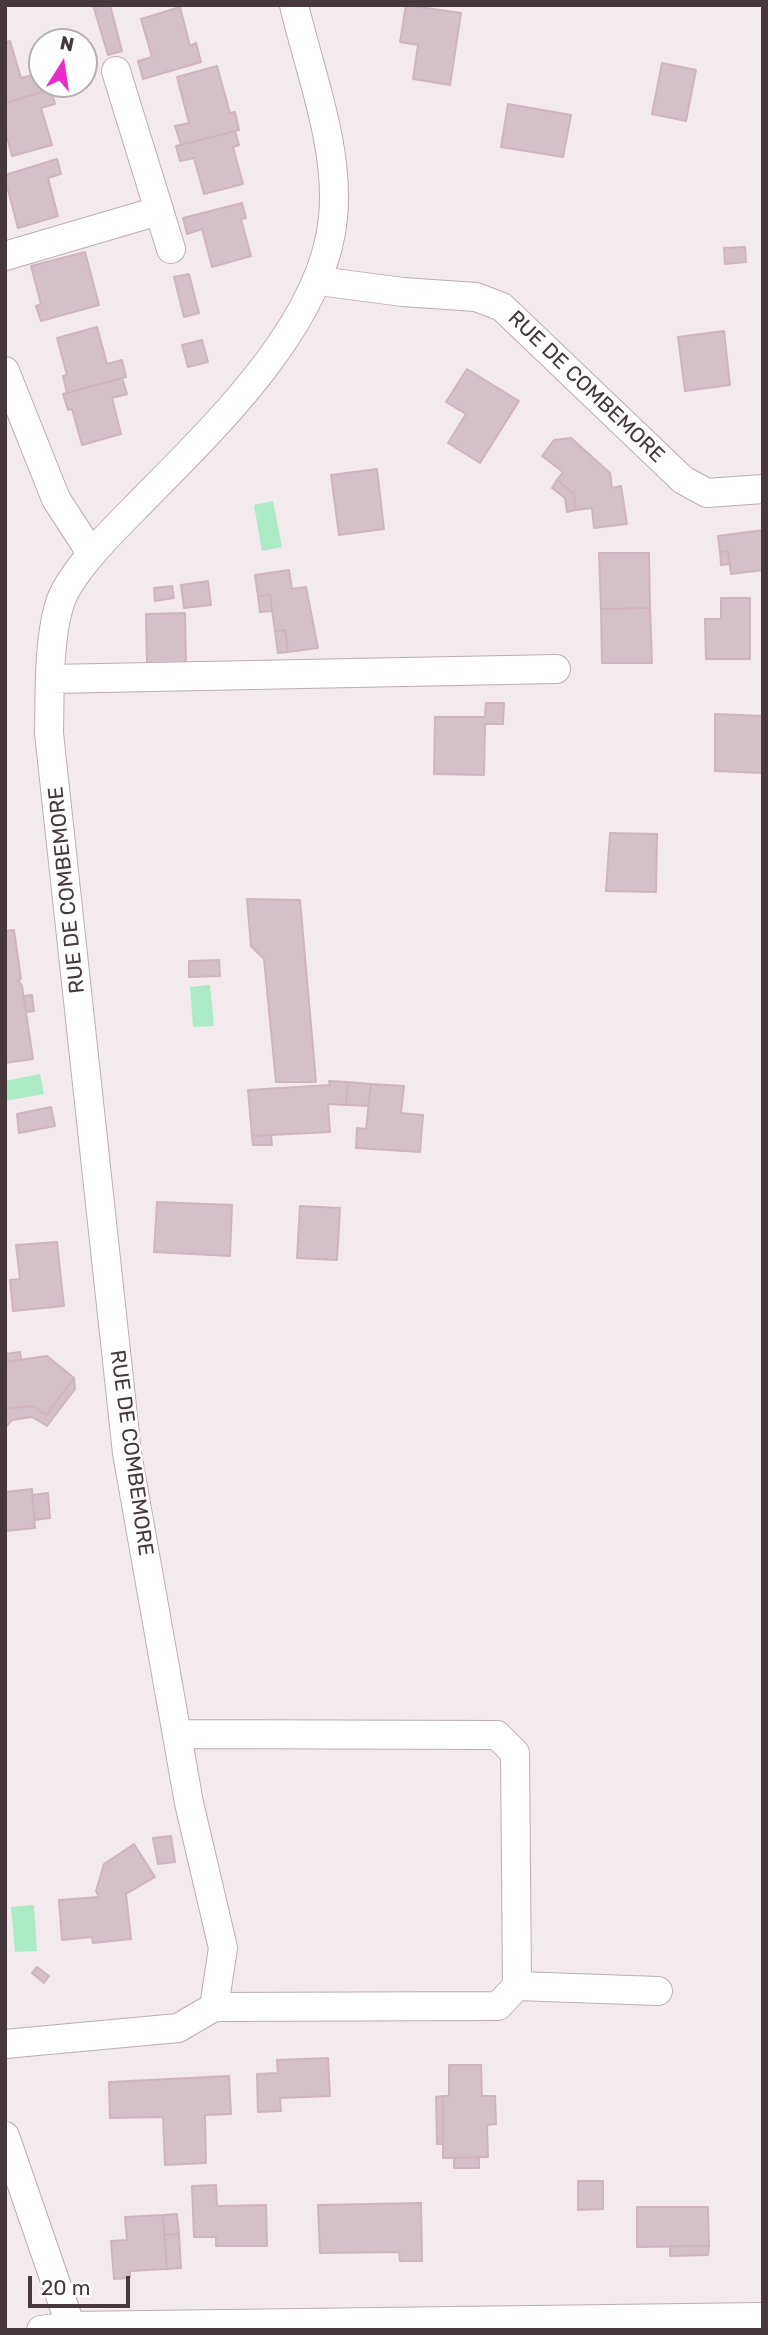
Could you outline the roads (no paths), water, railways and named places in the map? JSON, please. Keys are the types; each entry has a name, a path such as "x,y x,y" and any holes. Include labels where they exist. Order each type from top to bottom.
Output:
{"street":[{"name":"RUE DE COMBEMORE","path":"214,2007 223,1948 177,1734 127,1453 49,733 51,679 59,604 91,553 195,446 278,350 319,281 333,218 330,154 294,5"},
{"path":"116,71 170,249"},
{"path":"5,256 158,211"},
{"name":"RUE DE COMBEMORE","path":"319,281 403,292 476,297 502,307 683,480 706,492 763,489"},
{"path":"5,371 57,499 91,553"},
{"path":"51,679 556,669"},
{"path":"5,2043 178,2028 214,2007 498,2006 516,1986 515,1753 497,1734 177,1734"},
{"path":"516,1986 658,1991"},
{"path":"5,2137 71,2328"},
{"path":"41,2330 763,2318"}]}
